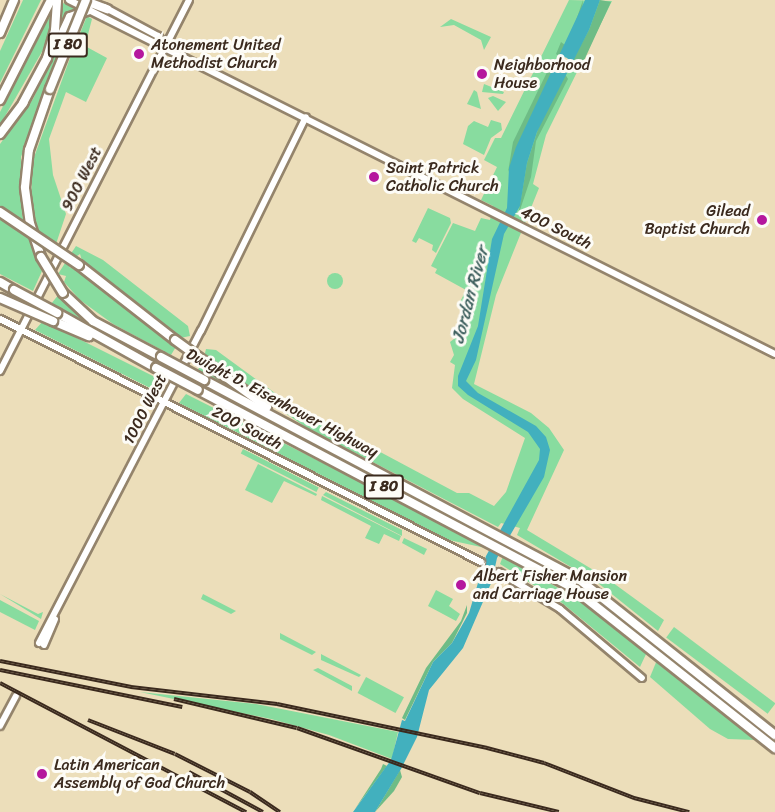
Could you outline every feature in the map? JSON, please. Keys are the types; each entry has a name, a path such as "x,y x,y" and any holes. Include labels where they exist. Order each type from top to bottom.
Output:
{"highway":[{"path":"0,33 14,0"},
{"path":"0,100 35,36 51,0"},
{"path":"47,58 55,30 57,0"},
{"path":"86,0 107,9"},
{"name":"Dwight D. Eisenhower Highway","path":"86,0 28,150 25,187 33,238 41,257 63,293 93,321 516,543 580,580 772,732"},
{"path":"0,134 23,103 70,17 89,10"},
{"path":"0,212 33,231 175,340 308,433"},
{"path":"0,282 55,317"},
{"path":"0,298 55,317"},
{"name":"Dwight D. Eisenhower Highway","path":"55,317 489,541 573,588 642,640 775,748"}],"street":[{"name":"400 South","path":"69,0 165,45 775,354"},
{"name":"900 West","path":"0,371 189,0"},
{"name":"400 South","path":"107,9 158,36 165,45"},
{"name":"1000 West","path":"42,644 306,117"},
{"name":"200 South","path":"0,319 481,562"},
{"path":"499,572 560,609 642,678"},
{"path":"0,726 15,696"}],"green space":[{"path":"23,0 41,0 0,83 0,51"},
{"path":"569,0 612,1 546,135 533,184 539,188 496,295 474,384 531,413 549,428 564,450 527,530 605,577 664,620 658,631 598,583 517,535 520,528 501,523 498,527 307,428 204,357 206,349 216,350 312,420 339,430 457,493 469,493 494,506 506,492 525,438 463,399 452,388 455,365 450,362 454,355 450,342 459,335 471,305 460,302 466,290 435,273 437,269 431,266 453,223 475,231 481,218 490,220 493,206 481,200 497,167 484,160 495,138 501,138"},
{"path":"583,0 582,13 571,35"},
{"path":"600,0 611,2 581,67 571,63 589,30"},
{"path":"61,2 76,9 59,33 60,23"},
{"path":"53,10 51,36 0,125 0,112"},
{"path":"87,16 92,19 85,46 107,58 86,102 66,92 49,139 53,175 66,214 56,244 37,230 31,197 33,160 74,47 81,45 77,41"},
{"path":"451,19 491,37 484,50 481,40 454,25 440,27"},
{"path":"69,23 21,157 22,215 42,271 33,291 0,274 0,144 33,99"},
{"path":"571,35 560,57 556,54 561,42 565,45"},
{"path":"550,66 554,68 508,172 513,142"},
{"path":"565,74 568,79 536,141 531,177 518,216 527,163 543,114"},
{"path":"484,84 504,92 503,94 482,92"},
{"path":"474,90 477,92 481,109 467,104"},
{"path":"493,96 506,102 498,111 488,98"},
{"path":"491,120 501,123 502,130 491,138 484,155 463,144 468,126 474,121 488,127"},
{"path":"428,208 450,218 451,223 436,253 432,250 433,245 419,238 416,243 412,241"},
{"path":"76,246 103,260 188,326 190,336 180,338 83,264 80,254 74,258 70,255"},
{"path":"67,260 71,263 69,267 79,270 177,345 171,355 113,324 80,300 64,282 66,276 58,274"},
{"path":"335,273 341,275 343,281 341,287 335,289 329,287 327,281 329,275"},
{"path":"59,294 96,328 164,366 51,304"},
{"path":"43,321 159,379 156,385 162,388 156,391 35,330"},
{"path":"201,363 234,387 198,370"},
{"path":"186,394 490,549 449,540 179,403"},
{"path":"243,449 319,488 316,492 241,453"},
{"path":"258,464 317,494 316,496 284,481 272,503 245,490"},
{"path":"326,492 402,530 402,536 323,495"},
{"path":"322,496 401,536 399,541 384,534 379,544 365,538 371,526 321,500"},
{"path":"404,538 427,549 424,555 402,543"},
{"path":"503,556 579,600 647,652 640,667 562,603 500,564"},
{"path":"436,590 453,599 449,606 460,614 456,621 428,606"},
{"path":"0,594 38,614 43,612 41,619"},
{"path":"203,594 236,611 231,614 201,599"},
{"path":"0,600 39,621 35,630 0,612"},
{"path":"467,605 467,613 452,643 433,662 405,720 402,718 426,668 461,621"},
{"path":"674,627 775,703 768,714 666,637"},
{"path":"280,633 316,652 312,655 280,639"},
{"path":"321,654 361,675 359,677 321,660"},
{"path":"657,660 756,740 728,739 710,729 650,677"},
{"path":"318,668 352,686 352,691 313,670"},
{"path":"366,677 404,697 396,713 358,693"},
{"path":"140,692 256,704 398,732 392,759 329,735 271,719"},
{"path":"383,764 387,766 355,809 381,769"},
{"path":"400,770 402,777 394,791 375,812"}],"water":[{"path":"585,0 600,0 589,30 537,132 527,163 520,206 504,234 476,360 466,381 478,393 536,426 546,437 550,450 544,477 497,558 492,581 463,648 429,690 417,737 401,769 375,812 353,812 391,760 402,720 405,721 433,662 452,643 469,613 486,556 539,460 540,449 528,432 468,395 458,386 458,376 478,326 492,239 507,208 509,168 516,147"}],"pier":[{"path":"560,57 566,57 571,65 569,71 560,73 555,68 555,62"}],"railway":[{"path":"0,661 131,687 277,704 487,748 544,763 634,798 689,812"},
{"path":"0,670 182,707"},
{"path":"0,683 246,812"},
{"path":"174,699 297,728 480,793 559,812"},
{"path":"88,720 175,754 250,792 280,812"},
{"path":"189,772 263,812"}],"place":[{"name":"Atonement United Methodist Church","path":"139,54"},
{"name":"Neighborhood House","path":"482,74"},
{"name":"Saint Patrick Catholic Church","path":"374,177"},
{"name":"Gilead Baptist Church","path":"762,220"},
{"name":"Albert Fisher Mansion and Carriage House","path":"461,585"},
{"name":"Latin American Assembly of God Church","path":"42,774"}],"water label":[{"name":"Jordan River","path":"470,295"}]}
